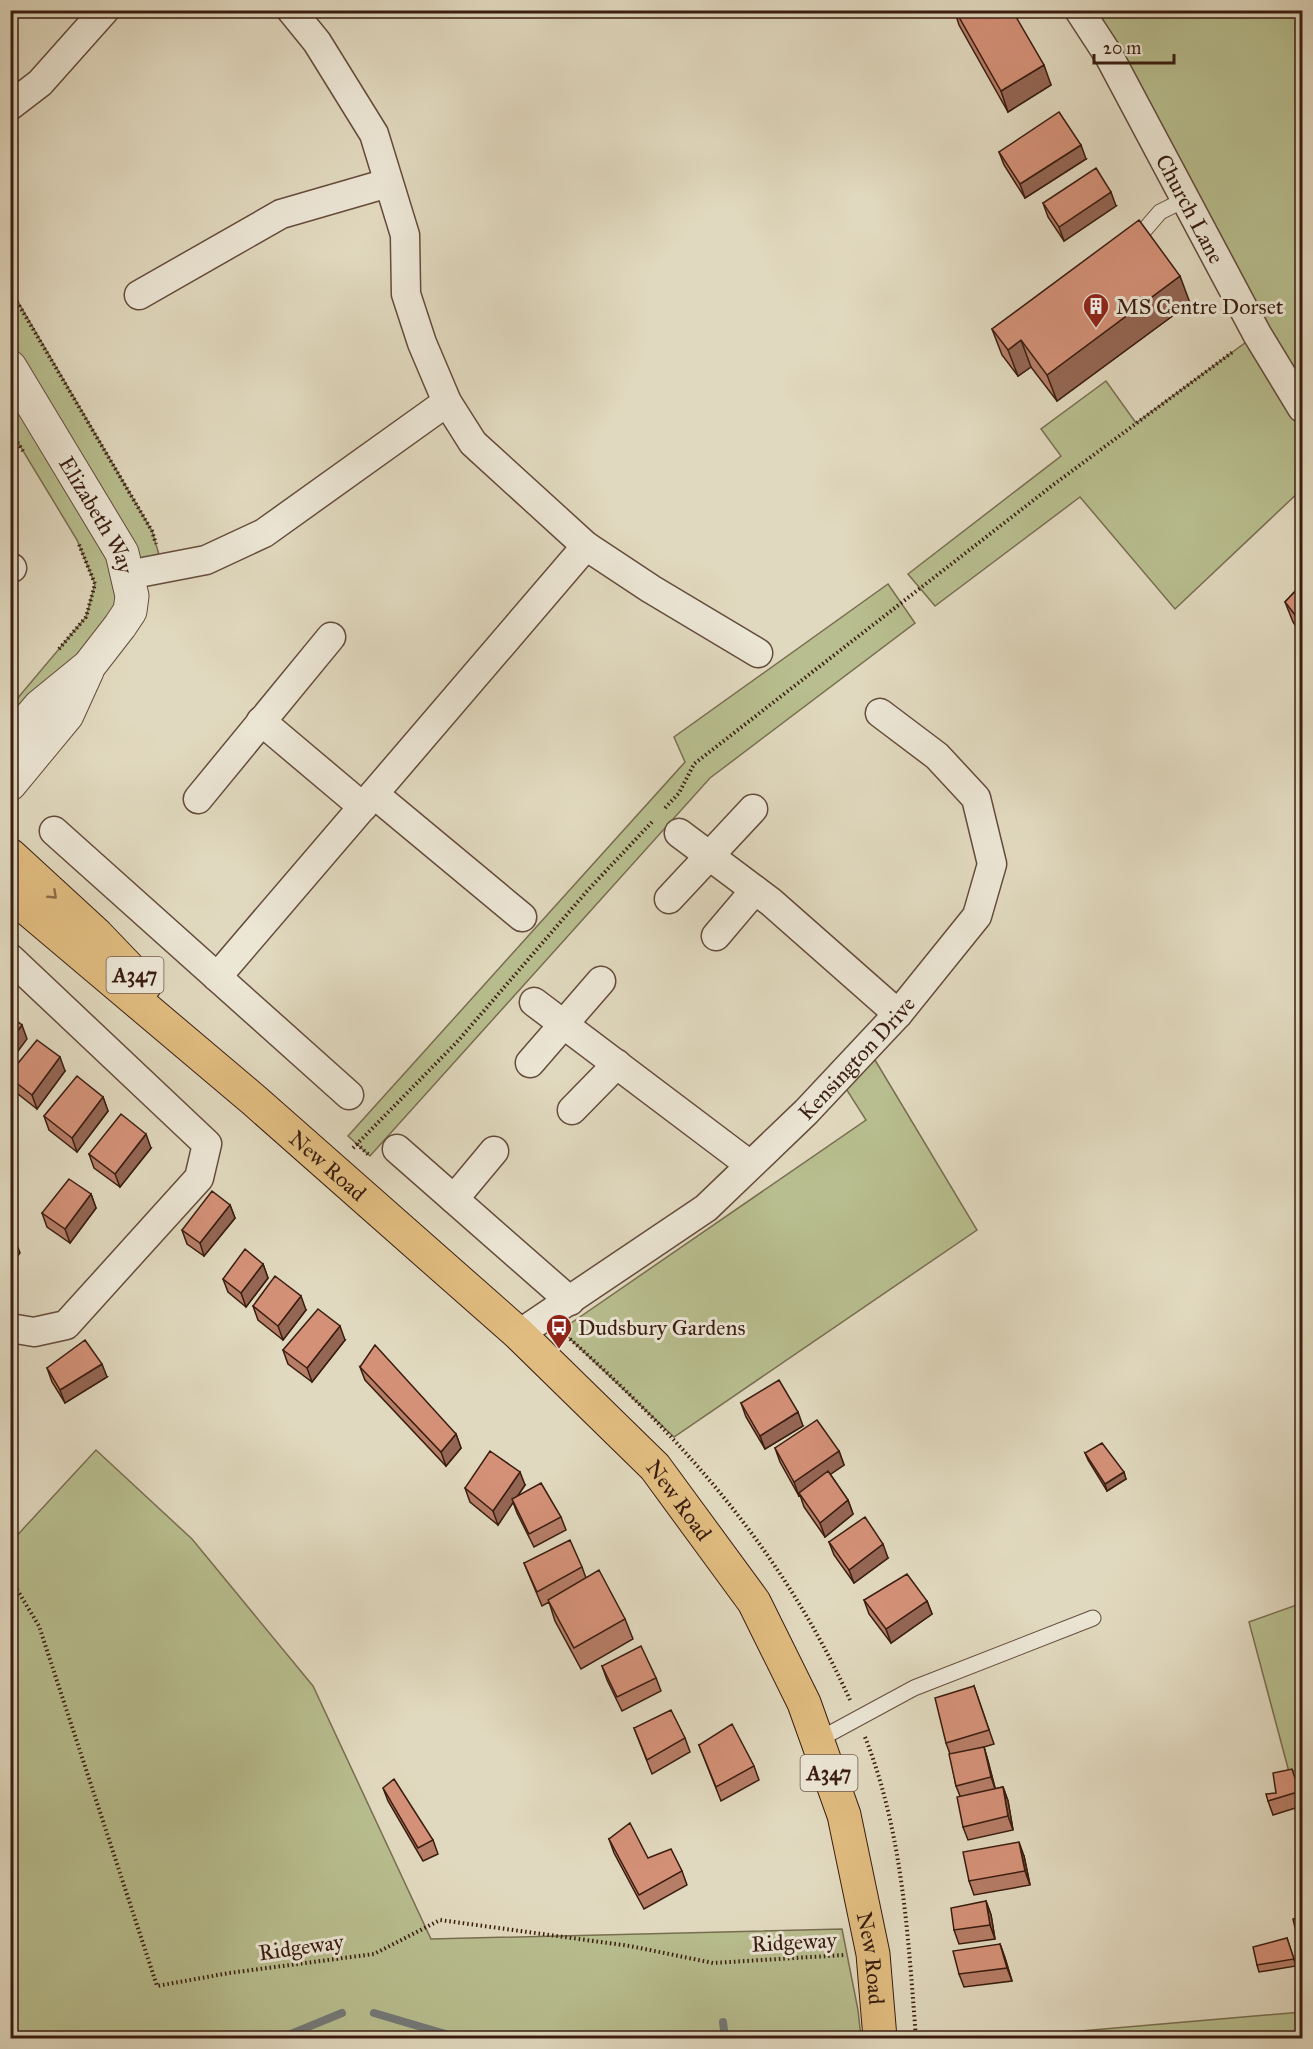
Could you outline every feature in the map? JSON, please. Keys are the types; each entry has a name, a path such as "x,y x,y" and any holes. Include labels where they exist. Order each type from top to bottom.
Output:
{"main road":[{"name":"New Road","path":"10,855 97,935 255,1101"},
{"name":"New Road","path":"10,894 255,1101 519,1334 655,1467 754,1602 804,1703 844,1815 873,1954 880,2038"}],"street":[{"path":"10,106 40,83 105,10"},
{"path":"291,10 317,42 374,134 405,235 406,294 422,343 447,402 473,444 586,546 651,589 758,653"},
{"name":"Church Lane","path":"1079,10 1109,56 1257,334 1302,408"},
{"path":"139,295 281,214 388,183"},
{"name":"Elizabeth Way","path":"10,784 67,716 89,666 130,611 132,596 122,553 14,380"},
{"path":"128,575 206,560 264,533 447,402"},
{"path":"218,977 586,546"},
{"path":"198,799 331,636"},
{"name":"Elizabeth Way","path":"10,741 40,706 89,666"},
{"name":"Kensington Drive","path":"519,1334 706,1208 806,1112 898,1014 977,916 992,864 976,798 937,756 880,713"},
{"path":"261,721 522,917"},
{"path":"669,899 753,810"},
{"path":"668,825 755,890 898,1014"},
{"path":"54,831 349,1095"},
{"path":"716,936 755,890"},
{"path":"10,958 207,1144 199,1178 66,1325 34,1332 10,1328"},
{"path":"530,1063 601,981"},
{"path":"534,1002 750,1165"},
{"path":"572,1110 616,1064"},
{"path":"397,1149 570,1301"},
{"path":"454,1199 494,1151"}],"lane":[{"path":"1113,253 1141,234 1160,212 1184,200"},
{"path":"818,1740 914,1688 1093,1618"}],"path":[{"path":"664,809 679,793 694,764 1053,485 1257,334"},
{"path":"10,431 29,461"},
{"path":"52,658 86,617 95,584 77,540"},
{"path":"357,1144 457,1042 588,890 668,825"},
{"name":"Ridgeway","path":"10,1578 39,1626 158,1986 229,1973 374,1954 440,1920 630,1946 713,1963 873,1954"}],"green space":[{"path":"1079,11 1302,11 1302,489 1175,609 1080,497 935,606 908,574 1061,456 1041,429 1106,381 1136,423 1257,334"},
{"path":"11,290 152,531 163,568 132,596 11,741 11,706 86,617 95,584 77,540 11,431"},
{"path":"888,584 915,623 710,778 370,1156 348,1136 685,762 674,737"},
{"path":"875,1060 977,1230 674,1437 561,1330 866,1120 843,1084"},
{"path":"96,1450 192,1539 313,1686 431,1939 842,1929 858,2010 861,2038 11,2038 11,1542"},
{"path":"1302,1603 1302,1769 1289,1772 1249,1622"},
{"path":"1302,2012 1302,2038 999,2038"}],"building":[{"path":"955,10 1012,10 1044,65 1001,91"},
{"path":"1059,112 1081,145 1020,184 999,152"},
{"path":"1096,168 1111,192 1059,227 1043,203"},
{"path":"1139,220 1180,276 1047,375 1021,340 1008,350 992,329"},
{"path":"1302,584 1302,624 1285,602"},
{"path":"10,1016 22,1025 10,1041"},
{"path":"37,1040 60,1057 32,1095 10,1078 10,1073"},
{"path":"77,1076 103,1097 72,1138 44,1116"},
{"path":"121,1114 146,1134 115,1174 89,1154"},
{"path":"69,1179 91,1194 65,1229 42,1213"},
{"path":"212,1191 230,1205 200,1243 182,1230"},
{"path":"10,1236 15,1240 10,1246"},
{"path":"245,1249 263,1264 241,1293 223,1279"},
{"path":"275,1276 301,1296 278,1326 253,1306"},
{"path":"318,1309 340,1326 307,1368 283,1350"},
{"path":"85,1340 102,1364 60,1390 47,1368"},
{"path":"375,1345 456,1434 441,1452 360,1367"},
{"path":"779,1380 798,1412 760,1436 741,1403"},
{"path":"817,1420 839,1451 794,1482 775,1448"},
{"path":"1102,1443 1124,1472 1105,1484 1085,1453"},
{"path":"490,1451 520,1472 493,1511 465,1488"},
{"path":"828,1471 848,1500 820,1523 799,1493"},
{"path":"541,1483 561,1517 529,1534 512,1499"},
{"path":"865,1517 883,1544 849,1570 829,1542"},
{"path":"570,1540 582,1567 537,1592 524,1563"},
{"path":"599,1570 625,1619 574,1648 548,1600"},
{"path":"907,1574 927,1601 886,1629 864,1600"},
{"path":"641,1646 656,1678 617,1697 602,1666"},
{"path":"974,1686 989,1730 946,1743 935,1698"},
{"path":"671,1710 685,1738 647,1760 634,1728"},
{"path":"732,1724 754,1766 716,1787 699,1745"},
{"path":"984,1747 991,1777 956,1786 949,1754"},
{"path":"1292,1769 1296,1781 1302,1780 1302,1799 1301,1791 1268,1801 1266,1794 1276,1793 1273,1773"},
{"path":"394,1779 433,1840 418,1848 383,1788"},
{"path":"1003,1787 1008,1816 963,1827 957,1797"},
{"path":"630,1823 648,1858 671,1849 682,1871 639,1895 609,1839"},
{"path":"1019,1842 1025,1871 969,1881 963,1852"},
{"path":"986,1901 990,1925 954,1930 951,1908"},
{"path":"1302,1917 1302,1947 1300,1948 1293,1919"},
{"path":"1287,1938 1294,1959 1257,1965 1253,1947"},
{"path":"1000,1944 1007,1968 959,1974 953,1951"}],"waterway":[{"path":"281,2038 342,2013"},
{"path":"374,2013 459,2038"},
{"path":"723,2022 725,2038"}],"place":[{"name":"MS Centre Dorset","path":"1096,329"},
{"name":"Dudsbury Gardens","path":"559,1350"}]}
